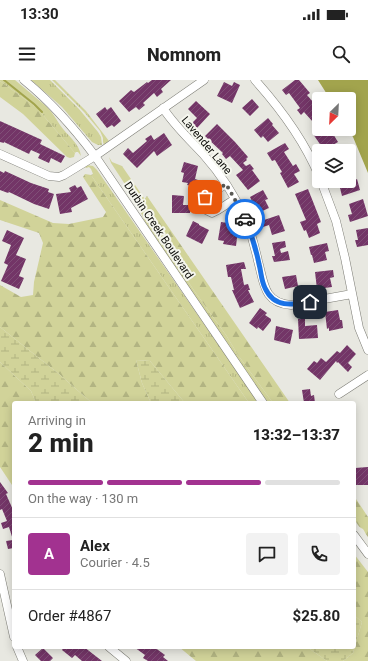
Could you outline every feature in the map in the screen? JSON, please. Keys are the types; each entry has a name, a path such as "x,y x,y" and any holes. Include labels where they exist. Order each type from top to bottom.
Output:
{"street":[{"name":"Durbin Creek Boulevard","path":"24,80 68,122 95,156 262,401"},
{"path":"0,154 49,176 64,176 204,80"},
{"path":"255,80 281,111 294,130 312,162"},
{"name":"Lavender Lane","path":"163,108 175,125 208,160 235,199 246,221 253,240 265,288 272,298 283,304 291,305 352,294"},
{"path":"226,184 205,197 202,206 212,213 235,199"},
{"path":"324,188 336,221 359,328 368,350"},
{"path":"339,394 368,375"},
{"path":"356,539 368,554"},
{"path":"0,574 11,609"},
{"path":"18,649 23,661"},
{"path":"111,649 126,661"}],"green space":[{"path":"0,80 15,80 47,107 76,144 81,156 78,152 75,153 37,108"},
{"path":"31,80 50,80 79,109 98,132 101,137 102,145 92,142 62,107"},
{"path":"52,80 55,80 86,111 109,141 104,145 100,131 84,112"},
{"path":"0,81 37,108 75,153 74,157 67,157 23,114 0,97"},
{"path":"109,157 112,162 122,166 144,198 143,201 146,215 158,235 238,355 272,401 267,401 188,287 144,220 136,201 111,163"},
{"path":"87,165 93,166 97,170 258,401 248,401 91,175 93,174 91,169 89,167 85,167"},
{"path":"85,174 91,175 248,401 183,401 150,361 136,360 142,383 150,401 90,401 59,374 0,327 0,285 21,297 33,295 34,282 43,243 39,233 0,220 0,200 53,223 69,224 103,217 106,212 83,177"},
{"path":"147,196 289,401 272,401 238,355 158,235 142,206 143,201"},
{"path":"0,327 59,374 90,401 35,401 31,391 0,362"},
{"path":"136,360 150,361 183,401 150,401 142,383"},
{"path":"0,362 31,391 35,401 12,401 12,485 0,467"},
{"path":"356,499 368,517 368,537 363,529 358,526 356,522"},
{"path":"356,557 368,572 368,661 343,661 353,653 354,649 356,649 356,643 362,622 356,617"},
{"path":"356,617 362,622 356,643"},
{"path":"181,649 310,649 327,661 196,661"},
{"path":"310,649 354,649 353,653 343,661 327,661"}],"shaded area":[{"path":"318,80 368,80 368,173 352,136 356,136 356,92 326,92"}],"building":[{"path":"152,80 171,80 161,89 163,92 157,97 154,93 143,103 145,105 139,110 136,107 129,112 119,101 131,90 134,92"},
{"path":"295,80 299,80 310,93 307,95 312,101 312,121 304,112 301,115 297,110 300,108 289,93 286,95 282,90"},
{"path":"224,82 232,86 234,82 240,85 232,103 217,96"},
{"path":"252,99 259,107 250,116 242,108"},
{"path":"196,101 210,114 197,128 192,123 197,118 188,109"},
{"path":"105,107 107,110 111,107 121,121 114,127 112,125 107,128 96,114"},
{"path":"268,118 279,133 268,142 263,136 261,138 254,130"},
{"path":"0,121 42,140 40,144 65,156 61,163 51,158 49,163 38,158 40,154 31,150 29,154 4,142 0,142"},
{"path":"217,124 248,157 243,163 246,166 250,164 254,169 252,170 260,181 248,190 236,175 243,170 230,156 226,159 222,154 223,153 205,136"},
{"path":"164,133 172,145 157,156 154,151 137,168 123,154 128,148 133,153 147,141 145,139 151,135 154,140"},
{"path":"314,136 334,136 338,142 334,144 320,144"},
{"path":"285,143 289,149 284,152 293,166 296,164 300,171 294,174 299,182 288,188 280,173 282,172 275,160 272,161 267,153"},
{"path":"184,162 198,166 195,179 198,180 197,187 187,185 188,183 182,182 184,173 181,172"},
{"path":"0,171 4,173 5,171 31,183 49,189 48,192 54,194 49,209 34,204 9,192 0,190"},
{"path":"357,179 360,190 342,196 340,188 356,188"},
{"path":"75,185 77,188 81,186 88,199 71,208 72,212 60,214 56,194 71,192 69,188"},
{"path":"308,189 321,222 317,224 320,233 309,238 306,230 304,231 300,222 306,220 295,194"},
{"path":"263,190 268,199 265,200 269,208 258,213 250,197"},
{"path":"172,195 184,196 183,205 190,205 190,213 172,213"},
{"path":"363,199 368,216 350,222 348,215 352,214 349,204"},
{"path":"279,215 285,231 272,235 269,225 263,227 261,221"},
{"path":"193,221 209,230 202,244 186,236"},
{"path":"221,222 228,223 227,228 238,230 236,246 223,244 224,241 218,240"},
{"path":"368,228 368,245 357,247 355,240 358,240 356,230"},
{"path":"7,230 24,238 16,255 26,259 19,276 24,278 19,289 1,281 8,265 4,263 11,245 2,241"},
{"path":"285,241 286,247 280,249 281,253 288,251 290,260 274,262 272,256 275,256 272,243"},
{"path":"327,243 329,251 325,252 327,260 314,263 309,247"},
{"path":"244,262 246,269 241,269 244,285 248,284 250,290 248,290 254,302 240,308 232,290 234,290 231,277 228,277 226,265"},
{"path":"333,270 334,277 330,278 332,287 317,289 315,272"},
{"path":"296,275 298,286 285,289 282,277"},
{"path":"260,308 267,313 265,315 271,319 263,331 258,327 257,329 249,323"},
{"path":"338,310 343,328 329,331 329,328 327,329 325,312"},
{"path":"298,319 305,319 305,326 317,325 318,338 299,339"},
{"path":"276,326 293,330 290,344 274,340"},
{"path":"347,345 356,354 348,363 352,367 348,372 336,361 320,380 307,369 314,361 317,363 321,358 326,362 337,351 340,353"},
{"path":"310,389 311,396 314,395 315,401 304,401 302,390"},
{"path":"368,467 368,485 356,485 356,468"},
{"path":"0,482 8,493 6,494 12,508 12,537 9,527 3,529 1,523 7,521 2,509 0,510"},
{"path":"12,540 12,548 8,549 6,541"},
{"path":"44,649 53,658 50,661 41,661 35,655"},
{"path":"87,649 102,661 82,661 75,655 72,658 62,650"},
{"path":"137,649 157,649 165,655 163,657 168,661 148,661 143,658 145,655"}],"waterway":[{"path":"4,80 42,112"}],"way so far":[{"path":"205,197 226,184 241,209 245,219"}],"route":[{"path":"245,219 253,240 263,284 269,295 283,304 291,305 310,302"}]}
